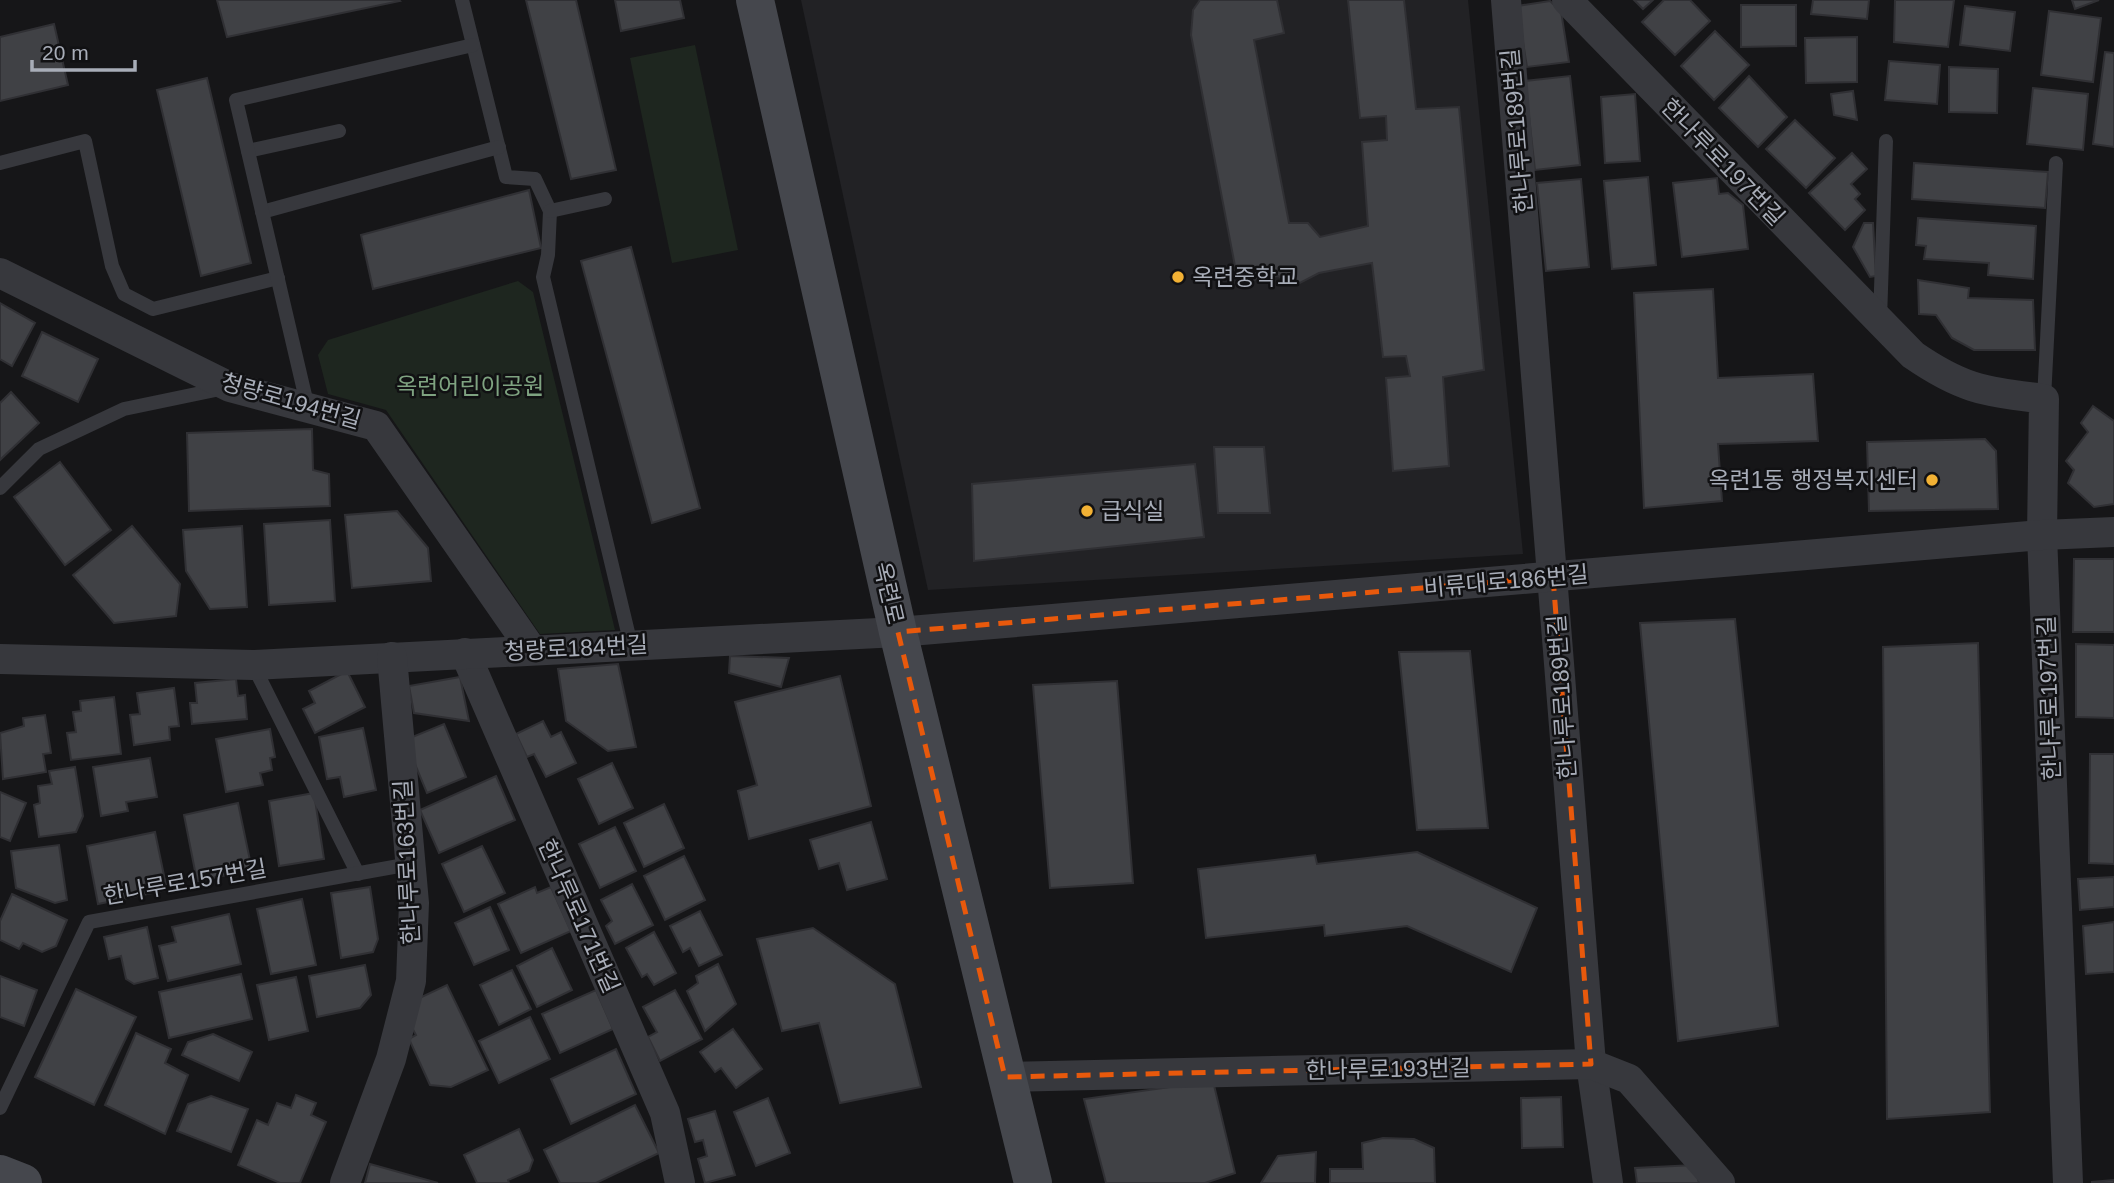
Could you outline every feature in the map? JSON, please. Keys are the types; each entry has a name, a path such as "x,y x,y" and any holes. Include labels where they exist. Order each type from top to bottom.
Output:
{"street":[{"name":"옥련로","path":"755,0 898,632 1033,1183"},
{"name":"한나루로189번길","path":"1506,0 1591,1064 1608,1183"},
{"name":"한나루로197번길","path":"1567,0 1913,355 1943,376 1974,390 2044,399 2042,535 2068,1183"},
{"name":"청량로194번길","path":"0,273 230,387 376,426 532,650"},
{"name":"비류대로186번길","path":"898,632 2042,535 2114,532"},
{"name":"청량로184번길","path":"0,659 253,665 898,632"},
{"name":"한나루로171번길","path":"464,653 665,1113 680,1183"},
{"name":"한나루로163번길","path":"345,1183 391,1059 411,981 414,903 392,657"},
{"name":"한나루로193번길","path":"1005,1077 1591,1064 1629,1079 1720,1183"},
{"path":"0,1174 23,1183"}],"lane":[{"path":"463,0 506,177 535,179 550,211 548,255 543,277 631,645"},
{"path":"308,408 236,100 473,45"},
{"path":"248,151 339,131"},
{"path":"0,163 85,141 112,267 124,294 153,309 278,278"},
{"path":"1880,324 1886,141"},
{"path":"262,212 499,147"},
{"path":"2044,399 2056,163"},
{"path":"550,211 605,199"},
{"path":"0,488 39,449 124,409 230,387"},
{"path":"253,665 358,874"},
{"name":"한나루로157번길","path":"0,1108 89,922 410,864"}],"highlighted area":[{"path":"1553,577 1591,1064 1005,1077 898,632"}],"shaded area":[{"name":"옥련중학교","path":"801,0 1468,0 1523,554 928,590"}],"green space":[{"path":"695,45 738,250 672,263 630,58"},
{"name":"옥련어린이공원","path":"518,281 533,292 615,630 540,634 386,410 328,394 318,355 328,340"}],"building":[{"path":"217,0 399,0 400,1 227,37"},
{"path":"526,0 576,0 616,170 571,179"},
{"path":"615,0 680,0 684,18 621,31"},
{"path":"1200,0 1277,0 1284,33 1254,40 1289,223 1308,223 1320,237 1368,226 1362,142 1387,140 1386,116 1360,118 1348,0 1404,0 1416,109 1459,107 1484,370 1443,377 1449,466 1393,471 1386,378 1410,376 1406,356 1383,357 1372,263 1319,273 1298,284 1278,276 1238,282 1191,35 1193,10"},
{"path":"1634,0 1653,0 1643,9"},
{"path":"1664,0 1690,0 1710,21 1675,55 1642,22"},
{"path":"1813,0 1869,0 1867,19 1811,14"},
{"path":"1895,0 1954,0 1948,47 1894,42"},
{"path":"2072,0 2099,0 2075,9"},
{"path":"1550,1 1561,11 1569,62 1527,67 1517,6"},
{"path":"1741,5 1796,5 1796,46 1741,47"},
{"path":"1965,6 2015,12 2010,51 1960,45"},
{"path":"2049,11 2101,18 2093,82 2041,75"},
{"path":"54,24 68,85 0,101 0,37"},
{"path":"1715,31 1749,65 1714,100 1681,66"},
{"path":"1857,37 1857,82 1806,83 1805,38"},
{"path":"2105,52 2114,53 2114,147 2093,144"},
{"path":"1889,61 1940,65 1937,104 1885,100"},
{"path":"1949,67 1998,69 1997,113 1949,112"},
{"path":"1570,76 1580,165 1535,170 1525,81"},
{"path":"1749,76 1787,117 1758,147 1719,108"},
{"path":"207,78 251,263 201,276 157,90"},
{"path":"2033,88 2088,94 2083,150 2027,144"},
{"path":"1853,91 1857,120 1834,115 1831,94"},
{"path":"1635,94 1640,161 1605,163 1601,97"},
{"path":"1795,120 1835,158 1806,188 1766,149"},
{"path":"1852,153 1867,169 1851,184 1860,194 1855,199 1865,210 1845,230 1809,193"},
{"path":"1914,163 2048,172 2045,208 1912,199"},
{"path":"1648,177 1656,265 1612,269 1604,181"},
{"path":"1717,178 1719,194 1728,193 1743,205 1748,249 1682,257 1673,183"},
{"path":"1581,179 1589,267 1546,271 1537,183"},
{"path":"529,190 541,248 373,289 361,235"},
{"path":"1918,218 2036,226 2033,279 1988,275 1989,263 1924,259 1926,246 1916,245"},
{"path":"1864,223 1873,223 1876,276 1870,277 1853,247"},
{"path":"631,247 700,508 652,523 581,261"},
{"path":"1918,280 1969,288 1968,298 2033,300 2035,350 1974,350 1952,338 1936,315 1919,314"},
{"path":"1713,289 1718,378 1813,374 1818,441 1718,444 1722,501 1644,508 1634,293"},
{"path":"0,303 35,323 12,366 0,359"},
{"path":"42,332 98,359 78,402 22,376"},
{"path":"11,392 39,423 0,460 0,403"},
{"path":"2093,406 2114,421 2114,504 2094,507 2068,483 2074,470 2066,461 2088,432 2081,423"},
{"path":"312,429 313,470 329,474 330,506 189,511 187,433"},
{"name":"옥련1동 행정복지센터","path":"1985,439 1996,451 1998,509 1869,511 1867,442"},
{"path":"1214,447 1264,447 1270,513 1218,513"},
{"path":"60,462 111,530 65,565 14,497"},
{"name":"급식실","path":"1195,464 1204,537 974,561 972,484"},
{"path":"397,511 428,548 431,581 352,588 345,515"},
{"path":"330,520 335,601 269,605 264,524"},
{"path":"132,526 180,584 176,616 114,623 73,575"},
{"path":"242,526 247,607 210,609 186,571 183,530"},
{"path":"2074,559 2114,559 2114,632 2073,632"},
{"path":"1735,619 1778,1026 1678,1041 1640,623"},
{"path":"1978,643 1990,1112 1887,1119 1883,647"},
{"path":"2076,644 2114,645 2114,718 2076,717"},
{"path":"1470,651 1488,828 1417,830 1399,652"},
{"path":"730,656 789,658 781,687 729,673"},
{"path":"618,664 636,747 608,751 566,721 558,669"},
{"path":"347,671 365,707 315,733 303,709 315,703 309,691"},
{"path":"840,676 871,806 749,839 738,791 757,785 735,702"},
{"path":"460,677 469,721 414,713 409,686"},
{"path":"236,679 238,696 245,695 247,719 192,724 190,703 197,703 195,683"},
{"path":"1117,681 1133,883 1050,888 1033,685"},
{"path":"174,688 179,726 169,727 170,740 134,745 130,715 140,714 137,693"},
{"path":"114,697 121,754 71,760 67,733 76,732 73,712 81,711 80,701"},
{"path":"45,715 51,753 43,754 46,772 3,779 0,733 24,726 23,718"},
{"path":"543,721 551,737 561,732 576,763 546,777 534,754 527,757 516,734"},
{"path":"444,724 466,777 427,793 405,740"},
{"path":"363,728 376,790 344,797 340,777 327,779 319,737"},
{"path":"270,729 275,757 270,758 272,770 260,773 263,785 226,792 216,739"},
{"path":"2090,754 2114,754 2114,864 2089,863"},
{"path":"150,758 157,797 126,802 128,811 101,816 93,767"},
{"path":"612,763 633,808 599,824 578,779"},
{"path":"75,767 83,816 76,832 39,837 34,805 40,803 38,786 52,784 49,771"},
{"path":"496,776 515,820 439,853 420,810"},
{"path":"0,792 26,803 10,841 0,837"},
{"path":"314,793 324,859 279,866 269,801"},
{"path":"238,803 252,870 197,881 184,815"},
{"path":"664,804 684,848 644,867 624,823"},
{"path":"871,822 887,879 847,890 839,863 819,869 810,840"},
{"path":"615,827 636,871 600,888 579,844"},
{"path":"155,832 167,890 98,904 87,846"},
{"path":"59,845 67,900 55,903 16,888 11,851"},
{"path":"482,846 505,893 464,912 442,864"},
{"path":"1417,852 1537,908 1511,972 1407,926 1325,936 1324,925 1206,938 1198,869 1315,855 1317,864"},
{"path":"684,856 705,900 665,920 644,876"},
{"path":"2114,877 2114,907 2080,910 2078,879"},
{"path":"632,884 653,925 615,944 606,926 612,921 601,900"},
{"path":"370,887 378,939 373,952 341,958 331,893"},
{"path":"535,887 537,893 551,887 571,931 521,953 498,904"},
{"path":"12,894 67,920 56,946 42,952 23,943 19,949 0,940 0,921"},
{"path":"302,899 316,965 271,974 257,909"},
{"path":"490,907 509,950 474,965 455,923"},
{"path":"700,911 722,955 699,966 690,948 683,952 670,926"},
{"path":"229,914 241,964 168,981 159,946 176,942 172,927"},
{"path":"2114,922 2114,972 2086,974 2083,926"},
{"path":"147,927 158,978 134,984 126,979 121,956 109,959 104,937"},
{"path":"813,928 895,984 921,1087 840,1103 819,1023 782,1031 757,939"},
{"path":"654,932 676,973 654,985 647,974 642,977 626,948"},
{"path":"552,948 572,990 537,1007 517,966"},
{"path":"718,964 736,1004 705,1031 687,991 698,983 696,976"},
{"path":"365,965 371,995 360,1008 317,1017 309,976"},
{"path":"512,970 531,1009 499,1025 480,985"},
{"path":"241,974 252,1019 169,1038 159,992"},
{"path":"0,976 37,990 24,1026 0,1017"},
{"path":"296,977 308,1031 269,1040 257,985"},
{"path":"447,985 488,1070 451,1087 430,1085 409,1039 416,1035 407,1018 413,1001"},
{"path":"76,989 136,1017 94,1105 35,1077"},
{"path":"596,990 613,1029 560,1053 542,1014"},
{"path":"675,990 702,1039 660,1061 648,1037 657,1032 643,1007"},
{"path":"530,1017 550,1059 499,1083 479,1041"},
{"path":"733,1029 762,1069 736,1088 721,1068 715,1072 700,1052"},
{"path":"136,1033 171,1049 165,1063 188,1075 165,1134 105,1105"},
{"path":"213,1034 252,1052 239,1081 182,1055 188,1042"},
{"path":"616,1049 636,1094 571,1124 551,1079"},
{"path":"1213,1081 1235,1173 1205,1183 1106,1183 1084,1099"},
{"path":"296,1095 316,1103 311,1115 326,1122 300,1183 280,1183 238,1165 257,1120 268,1125 277,1103 291,1108"},
{"path":"211,1096 248,1109 231,1152 177,1131 188,1104"},
{"path":"1561,1097 1563,1147 1522,1148 1521,1098"},
{"path":"768,1098 790,1153 756,1166 734,1112"},
{"path":"635,1105 659,1153 596,1183 560,1183 544,1150"},
{"path":"715,1111 735,1175 705,1183 698,1159 707,1156 703,1140 695,1142 688,1119"},
{"path":"519,1129 533,1160 529,1171 508,1180 509,1183 477,1183 464,1155"},
{"path":"1383,1138 1414,1139 1434,1148 1435,1183 1330,1183 1330,1169 1363,1169 1362,1143"},
{"path":"1316,1152 1315,1183 1261,1183 1278,1156"},
{"path":"370,1164 438,1183 365,1183"},
{"path":"1694,1165 1699,1183 1637,1183 1635,1168"},
{"path":"2114,1180 2114,1183 2092,1183 2092,1182"}],"place":[{"name":"옥련중학교","path":"1178,277"},
{"name":"옥련1동 행정복지센터","path":"1932,480"},
{"name":"급식실","path":"1087,511"}]}
